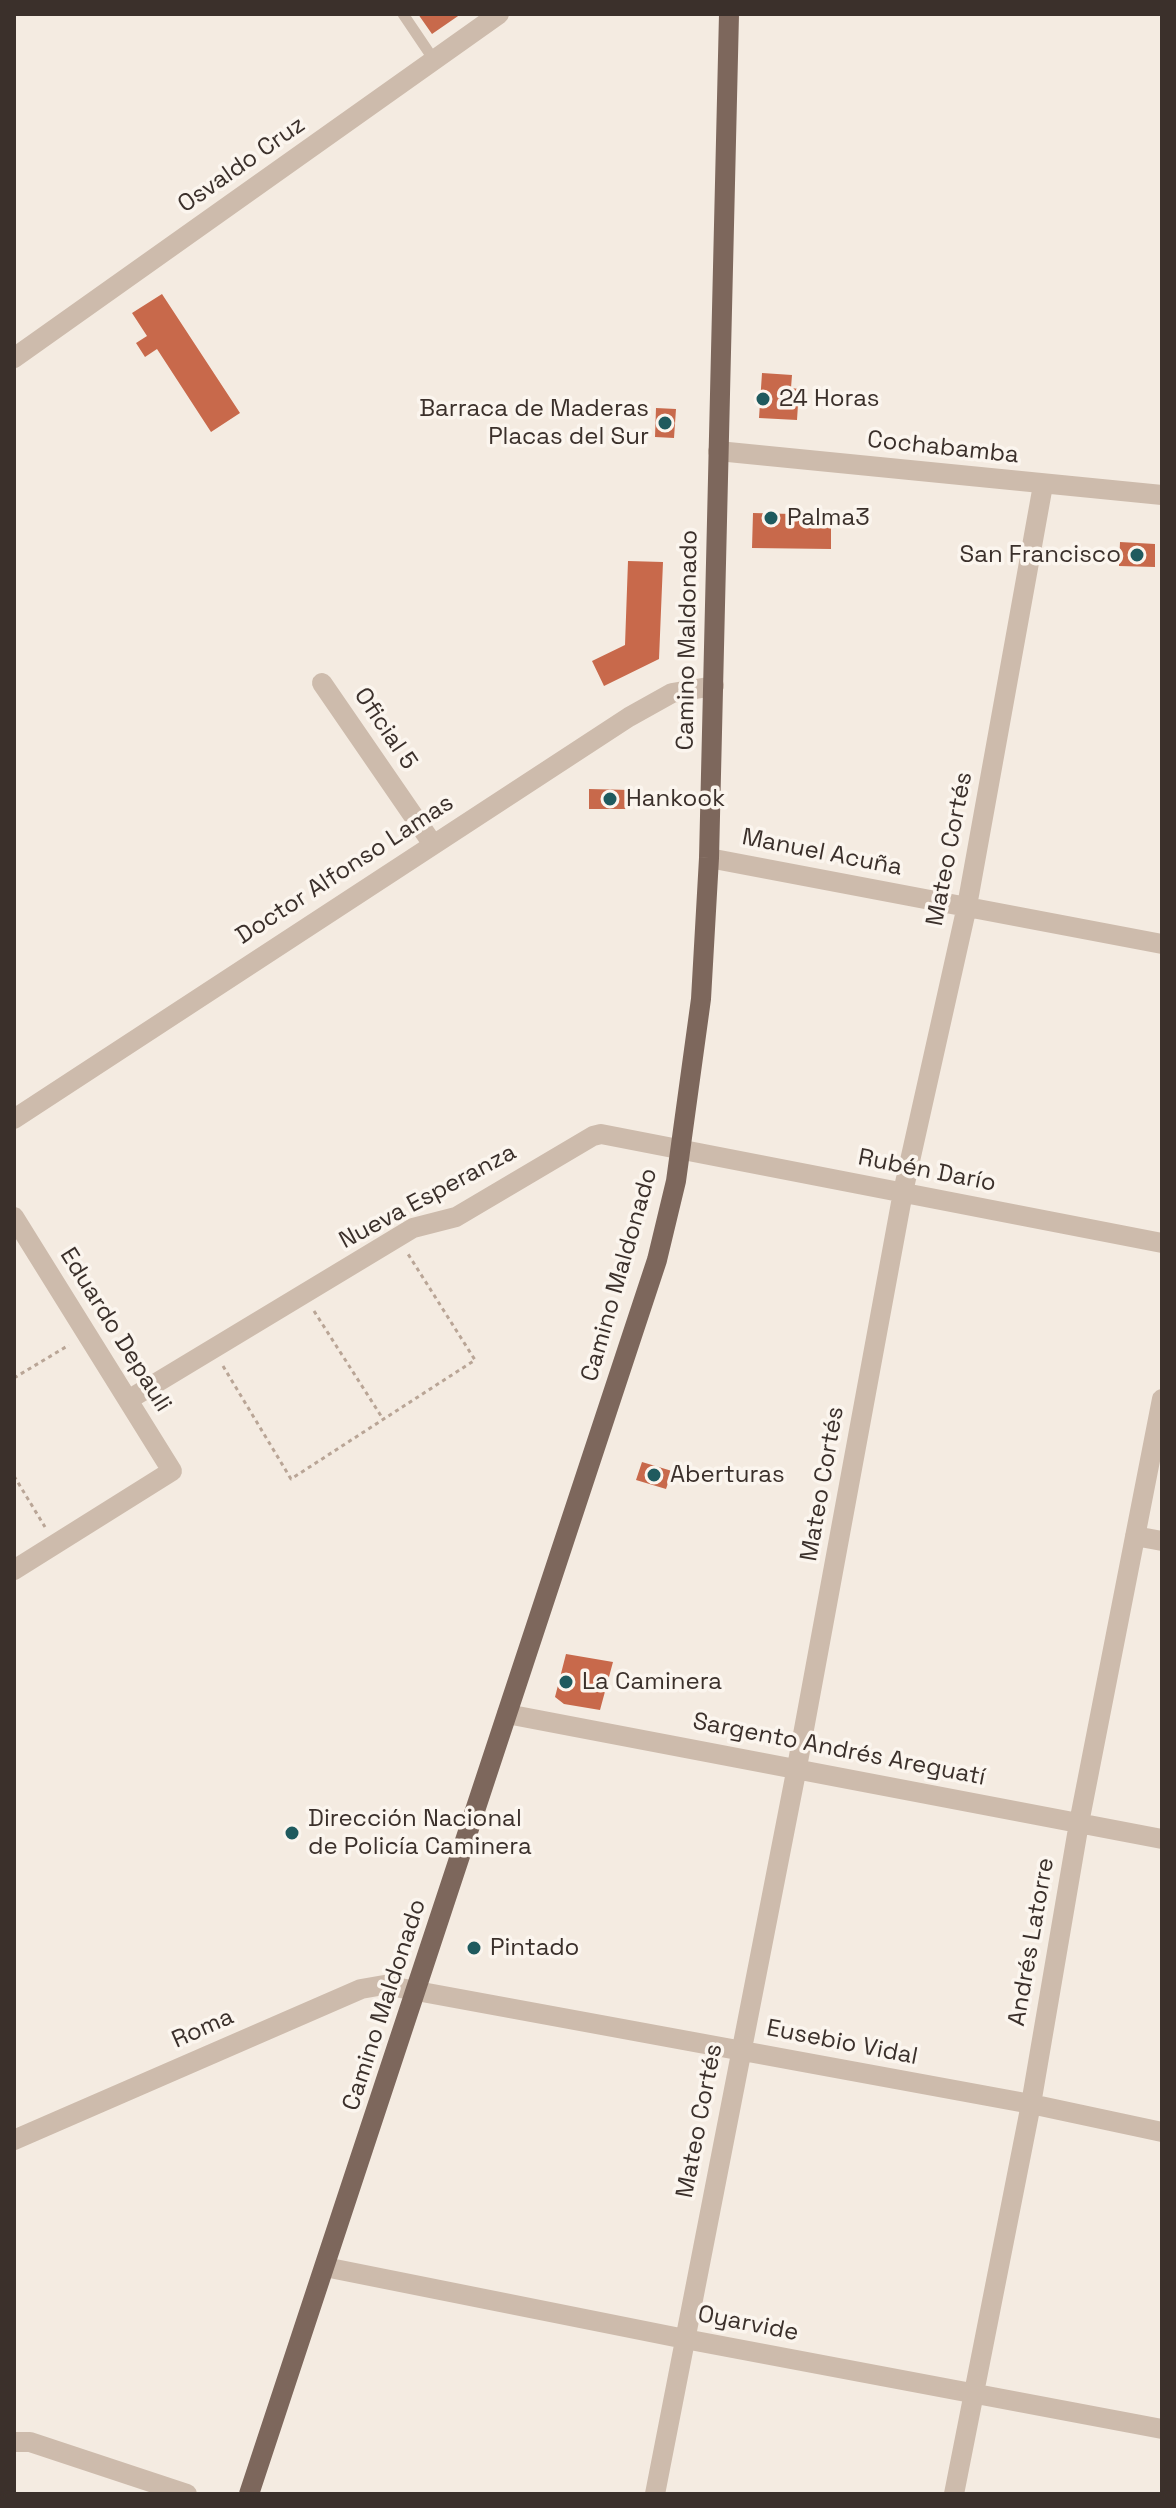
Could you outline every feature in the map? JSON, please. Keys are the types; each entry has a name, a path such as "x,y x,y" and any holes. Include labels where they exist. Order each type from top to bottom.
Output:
{"main road":[{"name":"Camino Maldonado","path":"249,2494 657,1260 681,1151 701,999 709,858 729,14"}],"street":[{"name":"Osvaldo Cruz","path":"14,358 499,14"},
{"name":"Cochabamba","path":"718,451 1162,495"},
{"name":"Mateo Cortés","path":"655,2494 797,1767 903,1192 967,906 1043,485"},
{"name":"Oficial 5","path":"322,683 432,843"},
{"name":"Doctor Alfonso Lamas","path":"14,1119 629,717 672,693 714,686"},
{"name":"Manuel Acuña","path":"709,858 1162,944"},
{"name":"Nueva Esperanza","path":"128,1400 413,1228 456,1217 593,1136 609,1134 681,1151"},
{"name":"Rubén Darío","path":"681,1151 1162,1243"},
{"name":"Eduardo Depauli","path":"14,1217 172,1471 55,1544"},
{"name":"Andrés Latorre","path":"954,2494 1031,2104 1079,1823 1162,1399"},
{"path":"1135,1536 1162,1541"},
{"path":"14,1570 55,1544"},
{"name":"Sargento Andrés Areguatí","path":"507,1714 1162,1839"},
{"name":"Roma","path":"14,2140 361,1989 384,1985 417,1990"},
{"name":"Eusebio Vidal","path":"417,1990 1031,2104 1162,2132"},
{"name":"Oyarvide","path":"325,2267 1162,2429"},
{"path":"14,2442 30,2442 187,2494"}],"lane":[{"path":"403,14 434,60"}],"path":[{"path":"213,1349 291,1479 475,1360 398,1238"},
{"path":"303,1295 383,1419"},
{"path":"14,1378 87,1334"},
{"path":"14,1476 55,1544"}],"building":[{"path":"418,14 461,14 432,34"},
{"path":"162,294 240,413 211,432 157,349 145,357 136,343 147,336 132,313"},
{"path":"762,373 792,375 791,388 799,389 797,420 759,418"},
{"name":"Barraca de Maderas Placas del Sur","path":"656,408 676,409 674,438 655,437"},
{"path":"753,513 831,515 831,549 752,548"},
{"name":"San Francisco","path":"1120,542 1155,544 1155,567 1119,566"},
{"path":"628,561 663,562 659,659 604,686 592,661 625,645"},
{"name":"Hankook","path":"589,789 631,790 631,809 589,809"},
{"name":"Aberturas","path":"642,1462 672,1471 666,1489 636,1480"},
{"path":"566,1654 613,1662 600,1710 564,1704 555,1697"}],"place":[{"name":"24 Horas","path":"763,399"},
{"name":"Barraca de Maderas Placas del Sur","path":"665,423"},
{"name":"Palma3","path":"771,518"},
{"name":"San Francisco","path":"1137,555"},
{"name":"Hankook","path":"610,799"},
{"name":"Aberturas","path":"654,1475"},
{"name":"La Caminera","path":"566,1682"},
{"name":"Dirección Nacional de Policía Caminera","path":"292,1833"},
{"name":"Pintado","path":"474,1948"}]}
